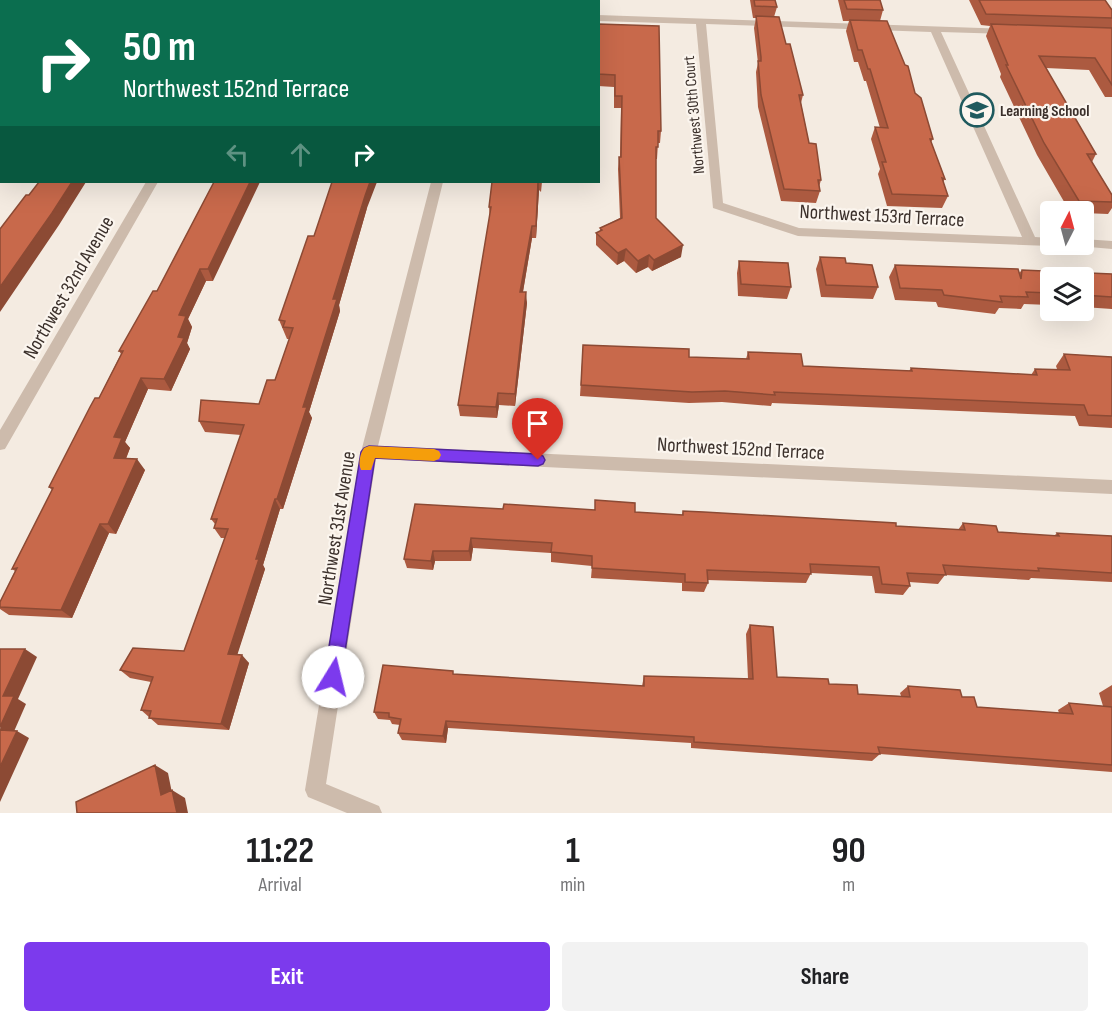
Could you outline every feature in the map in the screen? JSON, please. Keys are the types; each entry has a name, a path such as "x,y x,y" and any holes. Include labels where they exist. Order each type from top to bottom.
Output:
{"street":[{"path":"600,18 1017,32"},
{"name":"Northwest 30th Court","path":"701,22 717,205"},
{"path":"935,29 1030,241"},
{"name":"Northwest 32nd Avenue","path":"0,444 151,183"},
{"name":"Northwest 31st Avenue","path":"372,813 315,789 369,452 437,183"},
{"name":"Northwest 153rd Terrace","path":"717,205 798,232 1040,242"},
{"path":"1094,244 1112,245"},
{"name":"Northwest 152nd Terrace","path":"369,452 1112,487"}],"building":[{"path":"754,0 775,0 777,7 755,6"},
{"path":"844,0 880,0 883,10 847,9"},
{"path":"979,0 1105,0 1112,10 1112,18 986,14"},
{"path":"756,16 779,17 786,44 790,44 803,95 799,95 809,143 816,144 821,180 818,180 820,191 784,189 761,95 758,61 761,61 761,57"},
{"path":"850,20 887,21 905,65 908,66 915,93 921,98 933,139 930,139 945,179 942,178 948,196 892,194 882,162 886,162 875,127 888,128 870,69 868,69 862,50 858,50"},
{"path":"600,24 659,26 661,131 658,131 658,147 656,147 656,218 683,245 654,260 649,255 638,261 626,249 618,253 596,233 602,230 600,228 622,218 619,157 621,157 622,96 615,96 615,75 600,74"},
{"path":"991,24 1112,28 1112,85 1095,58 1039,56 1096,154 1087,154 1112,195 1112,202 1079,201 1044,143 1006,65 1008,65"},
{"path":"38,183 71,183 0,287 0,229 26,195 29,195"},
{"path":"213,183 250,183 208,269 200,269 179,315 186,316 178,337 184,338 164,379 141,378 114,437 122,438 114,458 137,459 108,524 100,524 61,610 0,607 0,602 17,568 12,569 53,488 49,487 90,407 95,398 99,398 123,351 119,351 153,291 157,291"},
{"path":"332,183 370,183 333,299 337,299 303,407 307,407 277,499 275,499 256,559 259,559 228,654 242,655 221,724 149,718 151,711 141,710 153,677 120,670 133,648 184,651 228,529 214,528 217,519 211,519 244,425 199,421 201,400 259,404 267,380 275,380 293,328 283,327 285,321 279,320 308,236 314,236"},
{"path":"492,183 538,183 536,226 532,226 520,292 526,292 515,394 498,393 496,407 458,405 491,207 489,207"},
{"path":"820,257 845,258 846,263 872,265 878,287 826,285"},
{"path":"739,261 788,263 791,287 741,284"},
{"path":"895,265 1018,269 1021,279 1022,270 1040,271 1040,293 1026,292 1028,297 1000,296 1002,302 944,295 942,290 900,288"},
{"path":"1094,273 1112,274 1112,297 1094,296"},
{"path":"583,345 689,349 689,357 749,359 748,352 801,354 803,366 912,371 911,368 1037,375 1035,369 1070,370 1064,354 1112,357 1112,416 1088,415 1084,405 774,392 775,395 725,391 692,392 581,385"},
{"path":"595,500 635,503 635,512 683,515 683,511 704,512 896,523 896,526 965,530 963,523 996,526 998,532 1059,536 1057,533 1112,536 1112,573 943,565 946,575 907,573 910,586 882,584 879,567 810,564 811,574 707,570 708,583 685,582 685,574 592,568 592,556 551,552 552,543 471,538 469,551 433,551 431,561 404,559 415,504 503,509 504,504 595,510"},
{"path":"750,625 773,627 777,677 828,679 829,684 857,685 858,694 910,697 908,686 960,690 962,697 974,697 977,707 1073,714 1069,703 1112,707 1112,765 878,747 880,754 694,742 694,737 446,721 443,736 398,733 401,719 389,717 389,713 374,712 383,665 453,671 453,674 644,686 644,676 753,679"},
{"path":"0,649 25,649 3,696 14,696 0,727"},
{"path":"0,730 17,731 0,767"},
{"path":"155,765 161,795 172,790 177,813 77,813 76,802"}],"slow traffic":[{"path":"366,465 369,452 434,455"}],"place":[{"name":"Learning School","path":"977,110"}],"route":[{"path":"333,677 369,452 538,460"}]}
